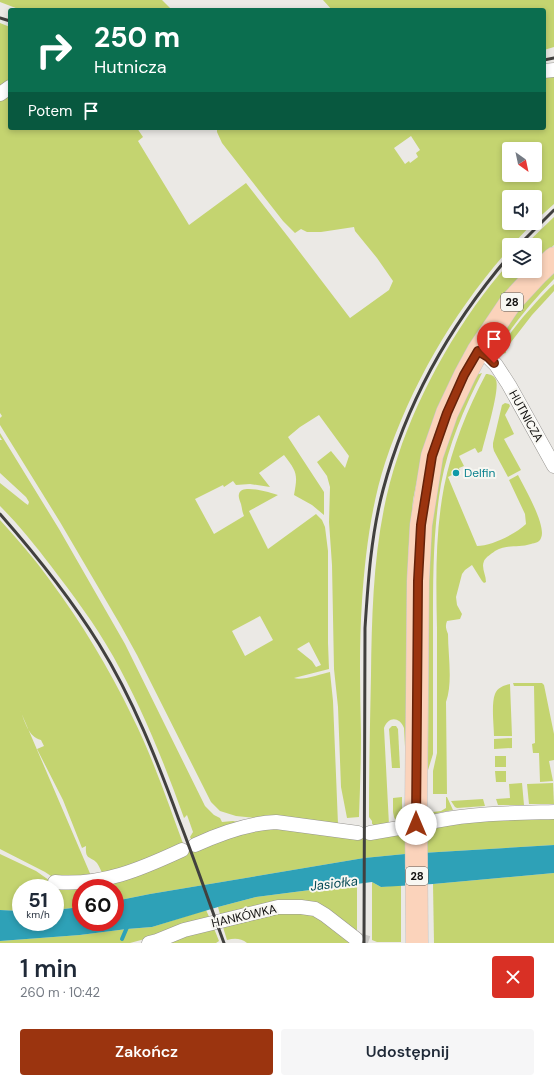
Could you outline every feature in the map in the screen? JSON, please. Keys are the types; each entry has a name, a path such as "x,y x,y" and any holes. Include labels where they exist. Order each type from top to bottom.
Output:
{"main road":[{"name":"28","path":"417,943 416,809 418,581 421,525 432,456 447,413 464,375 478,351 511,302 554,258"}],"street":[{"name":"HUTNICZA","path":"478,351 488,357 496,365 509,385 554,466"},
{"path":"436,821 453,817 491,814 554,812"},
{"path":"64,883 101,880 130,872 189,847 252,824 276,822 364,833 399,828"},
{"name":"HANKÓWKA","path":"148,943 184,930 278,907 301,906 325,915 356,939"}],"green space":[{"path":"0,0 162,0 170,8 16,8 0,2"},
{"path":"323,0 554,0 554,47 546,49 546,8 330,8"},
{"path":"0,23 8,26 8,84 0,90"},
{"path":"554,72 554,204 542,215 542,190 502,190 502,230 526,230 519,238 502,238 502,257 470,298 436,350 408,405 396,433 380,479 369,531 362,601 360,651 361,745 359,817 347,818 341,787 338,707 334,669 332,565 329,522 330,487 327,476 317,462 331,451 345,468 349,456 319,415 300,427 288,437 324,492 324,515 312,505 294,495 296,478 294,470 284,455 259,473 270,487 250,484 236,485 233,481 224,487 223,485 195,499 214,534 244,516 239,496 241,491 250,489 278,495 249,511 268,549 316,514 322,520 325,527 328,551 329,669 294,678 307,678 330,672 333,701 338,824 236,816 220,811 211,802 121,626 60,522 0,425 0,418 2,416 0,413 0,99 8,93 8,130 138,130 143,137 138,141 189,225 246,183 350,318 389,290 393,281 355,231 354,227 321,232 307,232 301,229 295,233 283,221 222,143 217,130 546,130 546,74","holes":["411,136 420,150 416,153 418,157 410,163 409,161 405,164 394,148","260,616 273,640 245,656 232,631","309,642 321,665 316,667 312,661 297,649"]},
{"path":"554,217 554,245 542,256 542,238 532,238"},
{"path":"554,271 554,279 524,312 498,347 497,340 516,313"},
{"path":"502,272 502,278 522,278 456,369 439,405 420,465 413,500 408,556 408,782 407,784 404,728 399,721 394,719 388,722 384,728 389,825 372,828 373,824 369,817 371,647 376,564 384,509 398,456 407,431 430,379 459,330"},
{"path":"554,284 554,291 532,315 505,350 506,353 500,353 502,346 515,327"},
{"path":"482,373 463,413 452,441 444,470 438,502 433,571 433,754 428,770 429,538 439,471 449,434 476,375"},
{"path":"486,374 495,377 497,385 482,451 478,453 475,448 459,456 464,466 459,468 460,471 448,477 477,546 503,539 516,532 526,524 525,514 509,480 518,475 534,506 542,532 540,540 537,542 500,549 487,557 483,566 486,582 484,583 482,581 472,565 462,574 456,597 457,605 462,614 460,619 447,621 446,626 448,634 450,677 446,702 447,794 433,794 433,771 437,753 436,575 441,505 447,472 456,443 466,415"},
{"path":"505,403 509,404 510,406 505,415 514,434 504,439 521,470 508,477 493,447 502,405"},
{"path":"0,433 59,529 125,644 205,806 214,815 220,818 222,822 233,821 244,823 193,843 190,837 193,832 187,815 184,818 169,776 152,736 134,695 113,656 76,599 39,550 0,506 0,483 28,505 29,502 26,497 0,473 0,440 2,440"},
{"path":"0,520 49,579 104,663 147,748 184,846 104,877 97,863 87,856 86,846 82,848 63,800 37,749 44,746 41,740 33,736 28,729 92,878 58,879 0,849"},
{"path":"513,683 542,683 544,685 554,734 554,760 549,761 553,781 540,782 539,753 533,753 532,744 535,743 534,686 514,686"},
{"path":"510,684 512,736 494,736 493,709 495,694 501,687"},
{"path":"392,726 396,726 398,729 400,768 392,768 389,729"},
{"path":"512,738 512,748 494,749 494,739"},
{"path":"495,756 506,756 506,767 495,767"},
{"path":"495,771 506,771 506,782 496,782"},
{"path":"522,783 524,805 498,805 496,799 510,798 509,784"},
{"path":"553,783 554,804 529,804 527,784"},
{"path":"402,797 402,821 396,821 393,812 393,798"},
{"path":"446,797 453,810 433,814 433,812 441,811 446,808"},
{"path":"483,799 485,806 457,808 451,801"},
{"path":"554,818 554,845 364,858 124,899 124,879 80,879 183,853 260,826 352,837 371,837 397,833 422,835 433,833 434,826 449,823"},
{"path":"0,854 36,871 47,879 12,879 12,911 0,910"},
{"path":"554,873 554,943 434,943 433,884"},
{"path":"72,881 72,908 64,909 64,883"},
{"path":"372,882 381,887 401,885 401,942 377,942 372,940"},
{"path":"357,884 357,935 320,909 221,918 218,907 256,897"},
{"path":"206,910 211,921 130,943 0,943 0,941 124,931 124,929 152,927"},
{"path":"273,911 310,911 354,943 247,943 237,939 227,940 222,924"},
{"path":"213,926 219,941 216,943 156,943"}],"water":[{"name":"Jasiołka","path":"554,845 554,873 433,884 381,887 372,882 256,897 152,927 124,929 124,899 364,858"},
{"path":"72,908 72,931 111,931 0,941 0,910 12,911 12,931 64,931 64,909"}],"waterway":[{"path":"122,939 128,925"}],"tunnel":[{"path":"356,939 368,943"}],"railway":[{"path":"0,18 8,20"},
{"path":"546,60 554,58"},
{"path":"526,238 554,210"},
{"path":"364,943 365,628 367,593 379,507 404,426 433,366 468,309 502,265"},
{"path":"0,514 64,593 99,644 123,686 144,730 162,775 224,943"}],"place":[{"name":"Delfin","path":"456,473"}],"route":[{"path":"416,824 418,581 421,525 432,456 447,413 464,375 478,351 494,363"}]}
